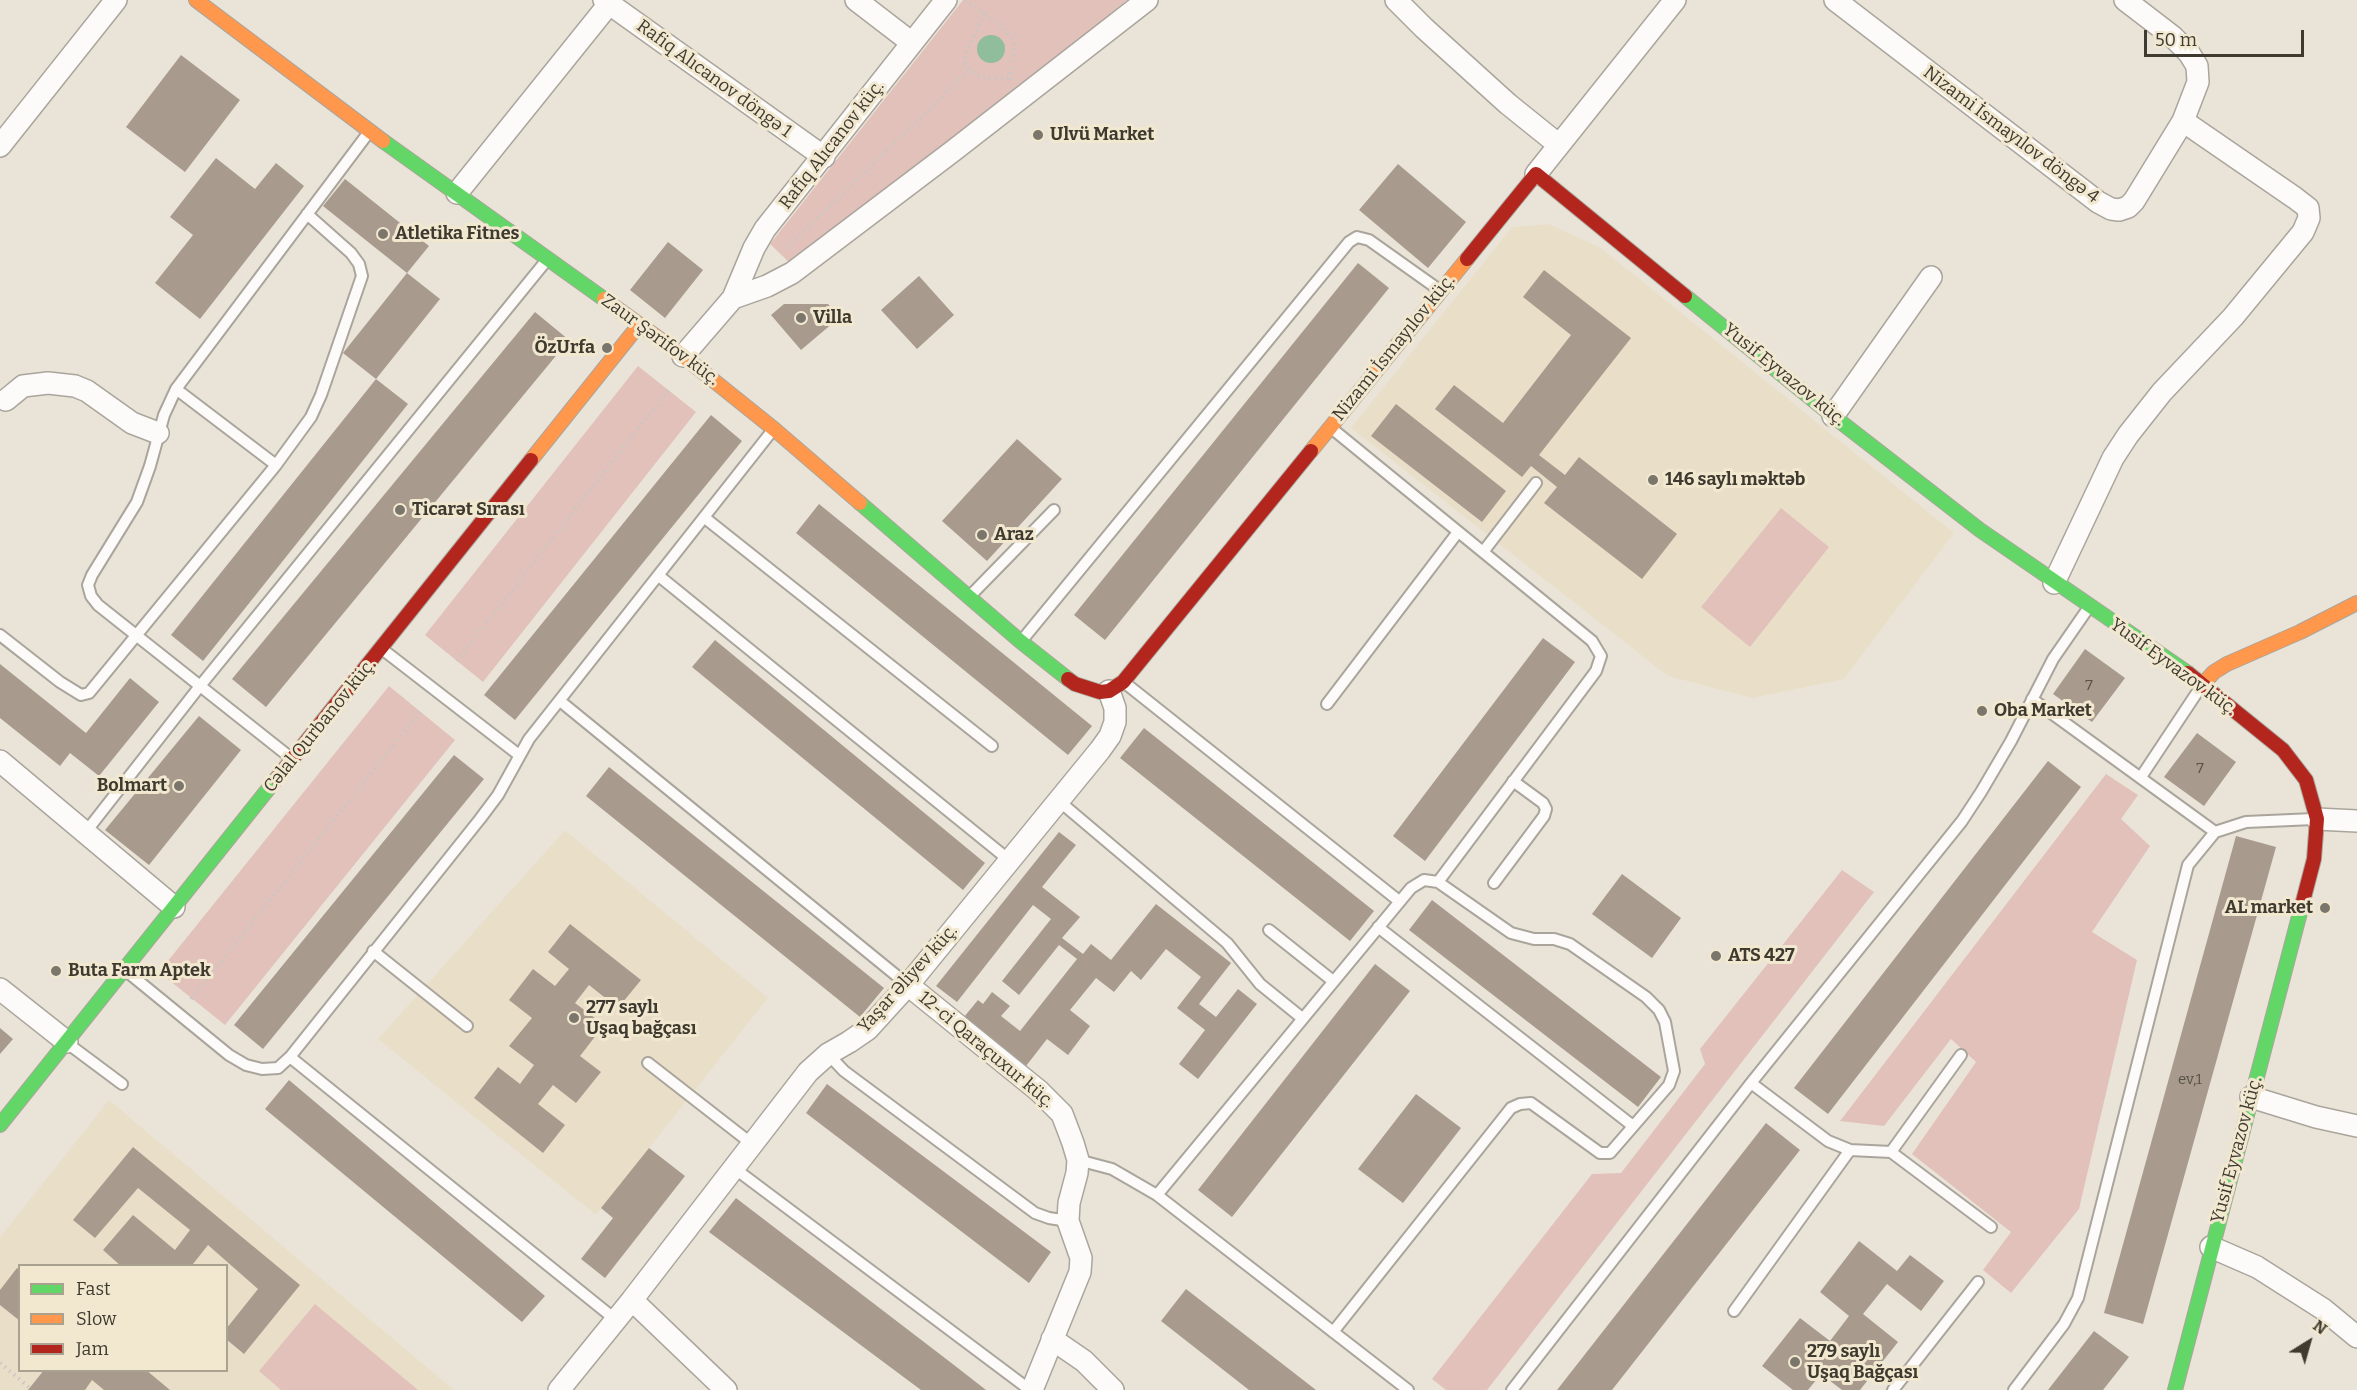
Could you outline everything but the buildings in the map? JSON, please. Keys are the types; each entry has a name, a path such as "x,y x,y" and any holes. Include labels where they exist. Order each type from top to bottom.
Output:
{"street":[{"path":"0,146 116,0"},
{"name":"Zaur Şərifov küç.","path":"196,0 370,131 683,356 774,429 1020,641 1075,684 1100,692 1116,686"},
{"path":"856,0 912,44"},
{"name":"Rafiq Alıcanov küç.","path":"733,298 754,248 765,230 946,0"},
{"path":"683,356 733,298 767,286 792,273 1147,0"},
{"path":"1396,0 1508,104 1559,145"},
{"name":"Nizami İsmayılov küç.","path":"1116,686 1536,174 1675,0"},
{"name":"Nizami İsmayılov döngə 4","path":"1835,0 2098,202 2111,209 2119,210 2128,207 2134,201 2183,121 2198,82 2197,66 2189,53 2172,36 2125,0"},
{"path":"457,193 606,2"},
{"name":"Rafiq Alıcanov döngə 1","path":"606,2 824,157"},
{"path":"2054,583 2113,458 2128,435 2162,392 2233,317 2303,232 2309,219 2308,208 2183,121"},
{"name":"Yusif Eyvazov küç.","path":"1536,174 1833,416 1989,537 2203,684 2283,750 2306,780 2317,819 2314,859 2175,1390"},
{"path":"1833,416 1931,277"},
{"name":"Cəlal Qurbanov küç.","path":"0,1125 639,325"},
{"path":"6,400 23,386 48,383 75,386 87,391 132,423 158,433"},
{"path":"2203,684 2214,672 2227,664 2300,632 2357,603"},
{"name":"Yaşar Əliyev küç.","path":"559,1390 632,1300 808,1072 828,1054 868,1029 908,985 1059,801 1110,736 1115,722 1116,686"},
{"path":"0,761 174,907"},
{"path":"2317,819 2357,821"},
{"name":"12-ci Qaraçuxur küç.","path":"908,985 1039,1091 1062,1114 1078,1160 1069,1203 1068,1221 1081,1258 1080,1272 1031,1390"},
{"path":"0,989 67,1042"},
{"path":"2251,1097 2316,1117 2357,1126"},
{"path":"2211,1247 2257,1267 2323,1309 2357,1336"},
{"path":"632,1300 726,1390"},
{"path":"1053,1340 1084,1361 1113,1390"}],"lane":[{"path":"293,760 135,636 98,604 91,596 88,585 137,502 150,466 158,433 176,389 370,131"},
{"path":"0,635 60,682 81,695 88,693 276,465 312,417 362,276 359,264 351,253 307,214"},
{"path":"1020,641 1349,242 1357,237 1369,240 1440,291"},
{"path":"85,833 200,686 548,259"},
{"path":"176,389 276,465"},
{"path":"1329,426 1592,641 1601,656 1596,671 1438,882"},
{"path":"124,970 229,1055 246,1065 262,1069 278,1068 290,1057 498,795 529,739 774,429"},
{"path":"1484,552 1536,483"},
{"path":"969,597 1054,510"},
{"path":"705,518 992,746"},
{"path":"1327,704 1458,532"},
{"path":"659,576 1009,860"},
{"path":"1512,1390 1751,1083 1962,821 1982,792 2011,741 2053,659 2089,607"},
{"path":"382,648 519,755"},
{"path":"2141,777 2203,684"},
{"path":"1116,686 1399,901"},
{"path":"2032,699 2215,832"},
{"path":"560,701 908,985"},
{"path":"1494,883 1544,816 1546,809 1543,803 1513,782"},
{"path":"1059,801 1227,943 1260,984 1302,1018"},
{"path":"2014,1390 2064,1324 2078,1298 2188,865 2215,832 2246,822 2317,819"},
{"path":"1157,1195 1399,901 1411,888 1424,880 1438,882 1511,933 1534,939 1554,939 1570,944 1646,997 1659,1010 1665,1022 1674,1071 1669,1085 1610,1153 1600,1153 1531,1103 1511,1108 1333,1332"},
{"path":"1378,927 1633,1126"},
{"path":"1269,930 1333,981"},
{"path":"373,951 467,1026"},
{"path":"67,1042 122,1084"},
{"path":"828,1054 844,1071 1035,1213 1068,1221"},
{"path":"1891,1152 1961,1055"},
{"path":"290,1057 615,1320"},
{"path":"648,1063 752,1144"},
{"path":"1751,1083 1828,1141 1850,1150 1891,1152 1991,1227"},
{"path":"1734,1311 1850,1150"},
{"path":"1078,1160 1112,1169 1157,1195 1408,1390"},
{"path":"734,1168 1031,1390"},
{"path":"1893,1390 1978,1282"}],"path":[{"path":"964,0 999,24 1014,41 1011,78 1015,84"},
{"path":"984,13 965,56 965,63 976,75 989,79 1011,78"},
{"path":"781,254 969,70"},
{"path":"457,661 668,390"},
{"path":"191,999 420,712"},
{"path":"0,1363 30,1388"}],"shaded area":[{"path":"963,0 1127,0 1019,89 792,265 770,244"},
{"path":"991,35 1001,39 1005,49 1001,59 991,63 981,59 977,49 981,39"},
{"name":"146 saylı məktəb","path":"1549,224 1601,248 1954,533 1844,679 1753,698 1668,676 1351,428 1512,227"},
{"path":"638,366 696,412 483,682 425,635"},
{"path":"1781,508 1829,547 1750,647 1701,607"},
{"path":"389,686 455,740 225,1025 159,972"},
{"path":"2106,774 2138,795 2121,819 2150,846 2092,932 2137,960 2079,1209 2011,1293 1983,1270 2011,1232 1912,1154 1976,1062 1951,1039 1884,1126 1840,1121"},
{"name":"277 saylı Uşaq bağçası","path":"565,830 768,998 596,1215 378,1039"},
{"path":"1842,870 1874,892 1487,1390 1446,1390 1432,1379 1592,1174 1621,1173 1705,1064 1700,1049"},
{"path":"109,1100 454,1390 0,1390 0,1237"},
{"path":"315,1304 418,1390 281,1390 259,1371"}],"traffic: fast":[{"path":"383,141 604,299"},
{"path":"1685,296 1833,416 1980,530 2188,673"},
{"path":"860,503 1020,641 1068,679"},
{"path":"0,1125 277,778"},
{"path":"2175,1390 2302,905"}],"traffic: slow":[{"path":"196,0 383,141"},
{"path":"1311,451 1467,259"},
{"path":"604,299 683,356 774,429 860,503"},
{"path":"531,460 639,325"},
{"path":"2203,684 2214,672 2227,664 2300,632 2357,603"}],"traffic: jam":[{"path":"1467,259 1536,174 1685,296"},
{"path":"1068,679 1075,684 1100,692 1109,691 1123,682 1311,451"},
{"path":"277,778 531,460"},
{"path":"2188,673 2283,750 2306,780 2317,819 2314,859 2302,905"}],"place":[{"name":"Ulvü Market","path":"1038,135"},
{"name":"Atletika Fitnes","path":"383,234"},
{"name":"Villa","path":"801,318"},
{"name":"ÖzUrfa","path":"607,348"},
{"name":"146 saylı məktəb","path":"1653,480"},
{"name":"Ticarət Sırası","path":"400,510"},
{"name":"Araz","path":"982,535"},
{"name":"Oba Market","path":"1982,711"},
{"name":"Bolmart","path":"179,786"},
{"name":"AL market","path":"2325,908"},
{"name":"ATS 427","path":"1716,956"},
{"name":"Buta Farm Aptek","path":"56,971"},
{"name":"277 saylı Uşaq bağçası","path":"574,1018"},
{"name":"279 saylı Uşaq Bağçası","path":"1795,1362"}]}
